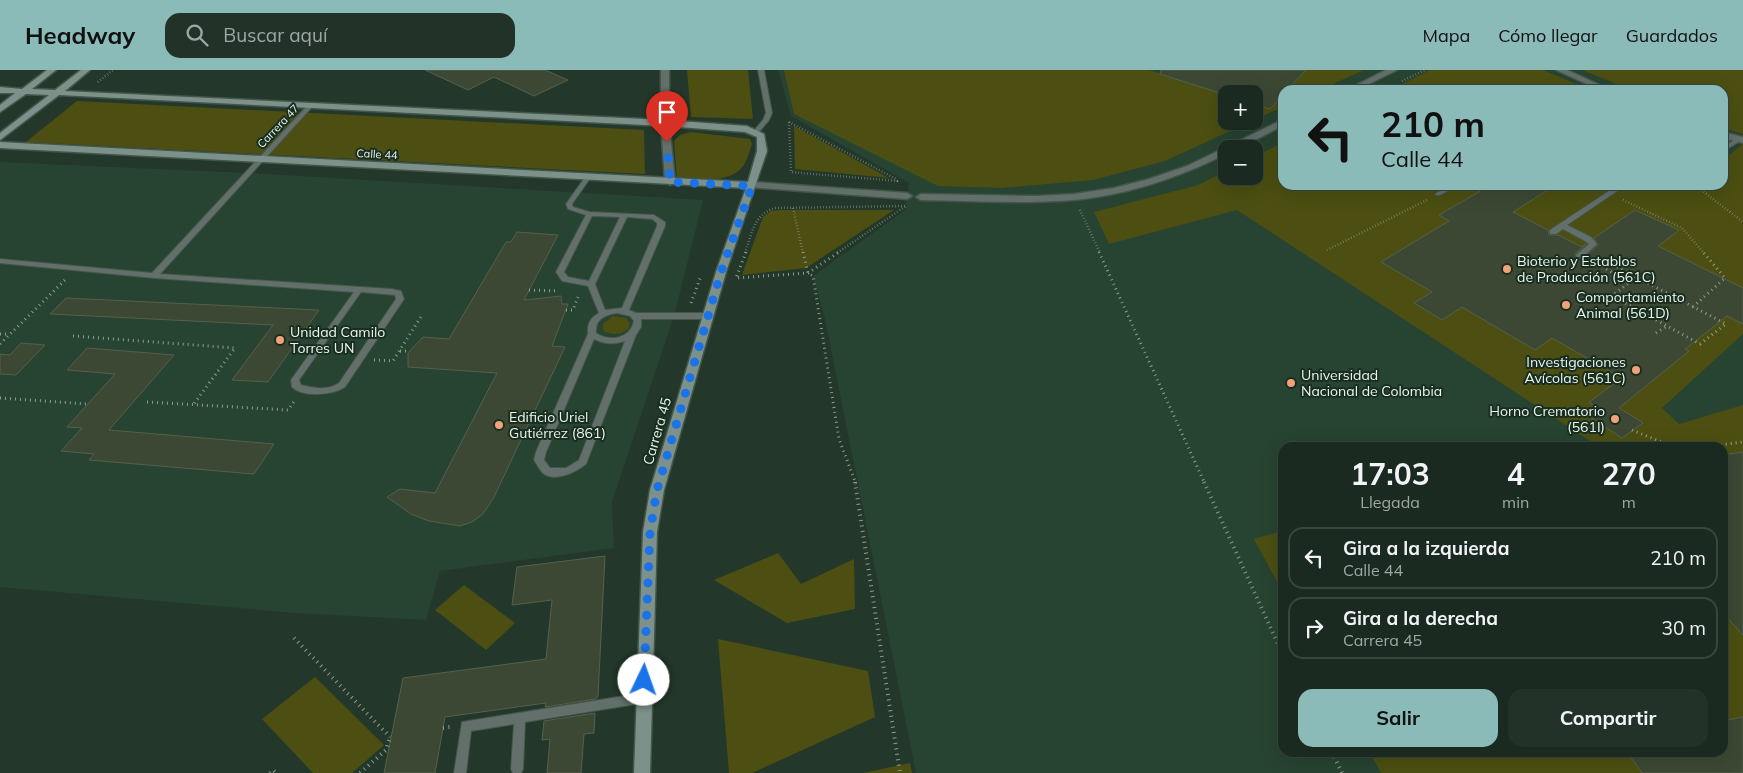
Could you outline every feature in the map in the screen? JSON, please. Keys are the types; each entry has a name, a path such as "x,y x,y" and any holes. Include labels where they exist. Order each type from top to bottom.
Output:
{"street":[{"path":"0,109 52,70"},
{"path":"0,137 86,70"},
{"path":"665,70 670,182"},
{"path":"1361,85 1394,70"},
{"path":"1560,70 1595,85"},
{"path":"0,90 666,123 736,128 756,132"},
{"path":"1248,140 1278,125"},
{"name":"Carrera 45","path":"642,773 650,532 657,490 707,316 752,186 762,151 761,136 756,132"},
{"path":"1728,137 1741,140"},
{"name":"Calle 44","path":"0,145 752,186"},
{"path":"921,197 1074,197 1134,186 1167,177 1218,155"},
{"path":"752,186 907,196"}],"lane":[{"path":"756,132 769,113 761,70"},
{"name":"Carrera 47","path":"154,276 310,106"},
{"path":"1728,147 1741,140"},
{"path":"588,178 569,207 590,214 654,218 661,222 661,226 625,310"},
{"path":"1438,194 1446,190"},
{"path":"1553,232 1616,190"},
{"path":"590,214 560,272 565,279 591,284"},
{"path":"603,314 591,284 625,215"},
{"path":"1562,226 1592,241 1592,246 1583,253"},
{"path":"0,261 154,276 392,292 400,296 400,299 359,360 338,388 328,391 303,389 295,385 295,380 359,290"},
{"path":"636,316 638,325 632,334 583,462 567,472 547,471 539,460 541,452 592,334 592,324 603,314 618,310 625,310 636,316 707,316"},
{"path":"592,334 597,338 610,341 632,334"},
{"path":"460,773 466,726 643,698"},
{"path":"517,768 520,717"}],"path":[{"path":"1414,70 1420,73"},
{"path":"1402,82 1425,70"},
{"path":"789,122 896,178 897,181 790,172 789,122"},
{"path":"1702,190 1743,222"},
{"path":"1327,250 1438,194"},
{"path":"1610,194 1682,228 1726,278 1693,306"},
{"path":"1074,197 1278,644"},
{"path":"906,206 808,273 736,278 761,213 769,209 906,206"},
{"path":"793,208 808,273 813,276 839,439 856,484 900,773"},
{"path":"1583,253 1693,306 1726,324 1700,344 1612,296 1630,282 1583,253"},
{"path":"0,344 76,269"},
{"path":"566,310 573,310 578,296"},
{"path":"359,360 393,361 422,315"},
{"path":"1656,333 1667,326"},
{"path":"0,334 10,334"},
{"path":"73,336 235,348 193,405"},
{"path":"400,351 408,351"},
{"path":"146,402 288,410 303,389"},
{"path":"0,398 87,404"},
{"path":"1632,430 1661,442"},
{"path":"1728,444 1743,442"},
{"path":"294,638 391,736 386,750 360,773"},
{"path":"1334,757 1342,773"},
{"path":"270,773 273,770 276,773"}],"shaded area":[{"path":"687,70 748,70 753,119 691,117"},
{"name":"Universidad Nacional de Colombia","path":"778,70 1743,70 1743,773 916,773 825,319 813,276 905,210 909,183 791,116"},
{"path":"784,70 1149,70 1218,92 1218,130 1232,130 1165,161 1093,180 1001,188 938,186 794,114"},
{"path":"1306,70 1364,70 1331,85 1292,85"},
{"path":"1430,70 1543,70 1579,85 1400,85"},
{"path":"1582,70 1743,70 1743,134 1728,130 1728,85 1619,85"},
{"path":"1278,100 1278,109 1263,116 1263,107 1270,109"},
{"path":"77,101 644,130 645,174 26,142"},
{"path":"794,126 889,178 795,169"},
{"path":"691,132 750,139 752,144 745,163 732,175 724,178 677,178 674,141 680,135"},
{"path":"1743,144 1743,334 1662,408 1679,424 1743,405 1743,773 1381,773 1372,757 1728,757 1728,442 1591,442 1237,210 1109,244 1094,212 1198,185 1218,175 1218,185 1263,185 1263,152 1278,145 1278,190 1728,190 1728,156"},
{"path":"0,162 248,173 703,200 674,316 612,502 614,548 440,571 426,620 295,613 0,587"},
{"path":"894,210 806,268 742,275 763,217 771,211"},
{"path":"613,316 626,318 630,323 628,329 616,334 603,330 603,324"},
{"path":"1278,532 1278,584 1254,539"},
{"path":"778,553 801,584 854,559 855,609 787,623 714,580"},
{"path":"464,585 515,623 486,650 435,610"},
{"path":"718,639 868,671 875,717 752,773 729,773"},
{"path":"315,677 384,745 352,773 313,773 262,719"},
{"path":"910,763 912,773 863,773"}],"building":[{"path":"425,70 545,70 568,80 534,96 494,77 468,90"},
{"path":"1161,70 1306,70 1292,85 1278,85 1278,100 1270,109 1263,107 1263,85 1218,85 1218,92 1160,74"},
{"path":"1482,190 1548,190 1513,212 1548,230 1549,235 1558,235 1582,247 1586,244 1575,254 1577,259 1584,258 1598,245 1594,238 1635,210 1679,230 1658,246 1743,288 1743,324 1727,316 1685,349 1689,351 1619,408 1643,423 1622,438 1587,415 1598,408 1589,402 1622,378 1552,338 1535,350 1462,307 1442,320 1414,303 1432,292 1381,262 1449,221 1439,215"},
{"name":"Edificio Uriel Gutiérrez (861)","path":"517,232 558,235 524,300 561,296 562,304 568,304 552,346 565,347 494,497 483,514 472,522 460,526 429,521 411,514 387,497 400,489 435,493 497,373 408,367 408,353 423,337 449,339 506,242 511,242"},
{"name":"Unidad Camilo Torres UN","path":"66,298 319,310 268,382 232,380 273,325 50,314"},
{"path":"21,343 45,345 16,375 0,374 0,354 10,355"},
{"path":"87,348 174,355 109,430 274,444 254,474 89,460 94,454 61,451 82,428 67,427 115,374 67,370"},
{"path":"1743,452 1743,635 1728,619 1728,454"},
{"path":"605,556 598,696 596,699 545,707 546,703 445,717 435,773 384,773 403,678 546,659 552,600 512,605 517,567"},
{"path":"595,713 594,733 584,734 581,773 547,773 550,739 542,740 544,721"},
{"path":"1743,717 1743,773 1642,773 1631,757 1728,757 1728,720"}],"place":[{"name":"Bioterio y Establos de Producción (561C)","path":"1507,269"},
{"name":"Comportamiento Animal (561D)","path":"1566,305"},
{"name":"Unidad Camilo Torres UN","path":"280,340"},
{"name":"Investigaciones Avícolas (561C)","path":"1636,370"},
{"name":"Universidad Nacional de Colombia","path":"1291,383"},
{"name":"Horno Crematorio (561I)","path":"1615,419"},
{"name":"Edificio Uriel Gutiérrez (861)","path":"499,425"}],"route":[{"path":"644,680 650,532 657,490 707,316 752,186 670,182 667,142"}]}
